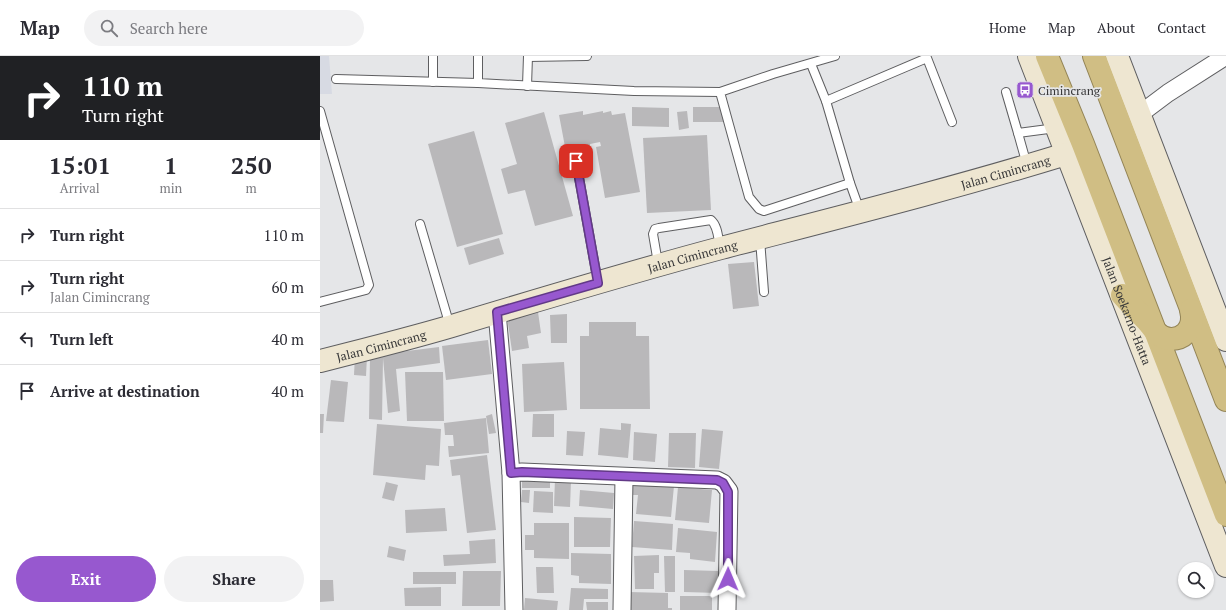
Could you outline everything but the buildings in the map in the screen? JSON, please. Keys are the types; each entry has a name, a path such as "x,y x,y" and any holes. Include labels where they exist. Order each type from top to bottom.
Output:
{"highway":[{"name":"Jalan Soekarno-Hatta","path":"1047,56 1226,516"},
{"path":"1094,56 1226,400"},
{"path":"1122,295 1156,332 1162,337 1169,339 1176,339 1183,336 1188,331 1192,324 1193,317 1191,310"}],"main road":[{"name":"Jalan Soekarno-Hatta","path":"1029,56 1226,566"},
{"path":"1118,56 1226,340"},
{"name":"Jalan Cimincrang","path":"320,361 450,327 658,266 860,212 1066,154"}],"street":[{"path":"1140,114 1168,93 1226,56"},
{"path":"497,312 511,473 514,610"},
{"path":"511,473 522,472 717,480 723,483 729,497 727,610"},
{"path":"622,610 624,477"}],"lane":[{"path":"433,56 433,82"},
{"path":"478,56 478,83"},
{"path":"527,86 528,56 588,56"},
{"path":"336,79 478,83 634,91 720,92 835,56"},
{"path":"826,101 927,58 952,122"},
{"path":"811,64 826,101 860,212"},
{"path":"720,92 750,197 758,209 764,212 850,183"},
{"path":"1006,92 1027,166"},
{"path":"320,111 369,285 366,290 320,302"},
{"path":"1018,133 1056,128"},
{"path":"576,161 598,283"},
{"path":"658,266 653,234 655,229 711,220 716,226 720,249"},
{"path":"420,224 450,327"},
{"path":"760,239 764,292"}],"shaded area":[{"path":"320,56 329,56 332,94 320,94"}],"place":[{"name":"Cimincrang","path":"1025,90"}],"route":[{"path":"576,161 598,283 497,312 511,473 522,472 717,480 723,483 728,492 728,579"}]}
